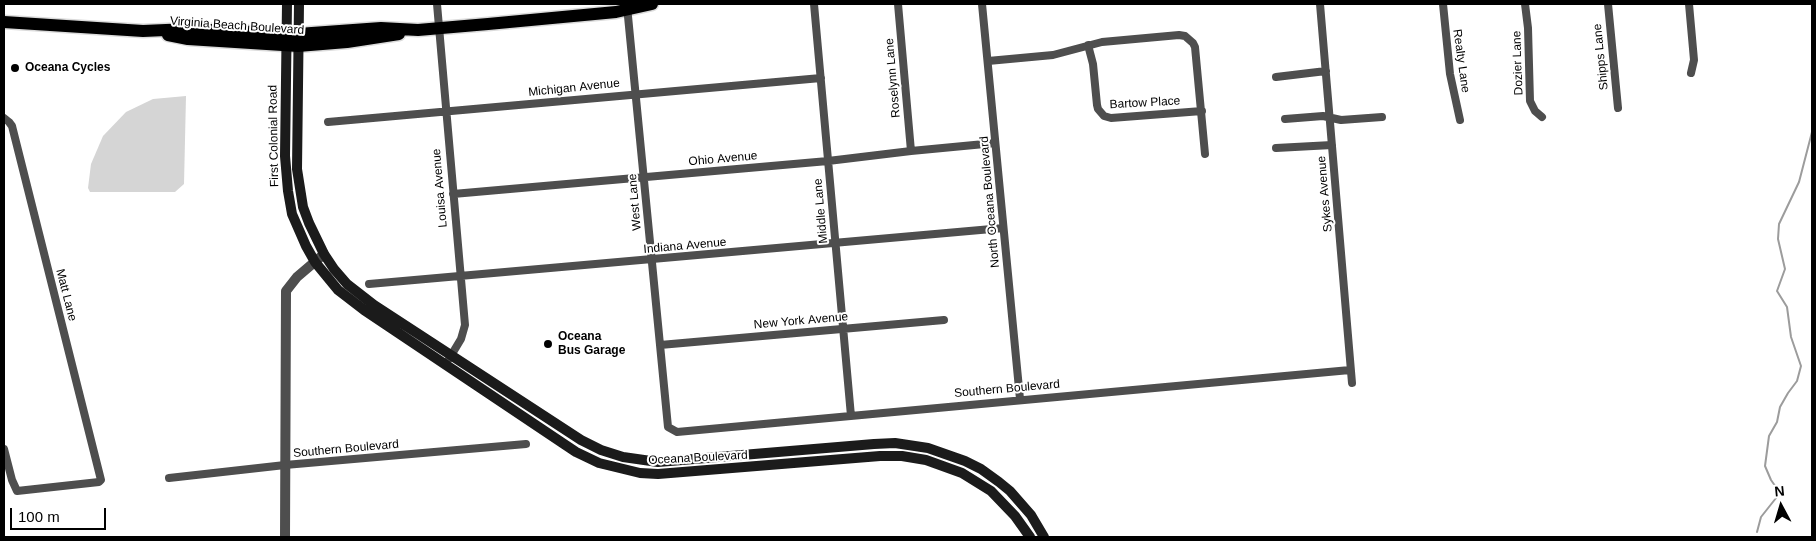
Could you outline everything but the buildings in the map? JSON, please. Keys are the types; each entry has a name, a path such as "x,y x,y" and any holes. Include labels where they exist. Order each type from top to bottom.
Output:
{"main road":[{"name":"First Colonial Road","path":"287,4 292,40 299,186 309,223 324,254"},
{"name":"First Colonial Road","path":"299,4 292,40 285,156 292,214 298,230 315,262"},
{"name":"Virginia Beach Boulevard","path":"4,22 144,31 188,39 292,40 382,38 418,30 652,4"},
{"name":"Oceana Boulevard","path":"324,254 347,284 360,294 581,440 601,450 623,457 658,462 675,462 895,443 928,448 948,453 981,469 999,482 1018,500 1044,537"},
{"name":"Oceana Boulevard","path":"315,262 349,299 444,365 576,452 599,463 640,473 676,474 880,456 902,456 926,460 946,466 977,481 991,491 1015,516 1030,537"},
{"path":"991,491 999,482"}],"street":[{"name":"Louisa Avenue","path":"437,4 465,325 462,339 453,355 444,365"},
{"name":"Middle Lane","path":"814,4 851,416"},
{"name":"Roselynn Lane","path":"898,4 911,151"},
{"name":"North Oceana Boulevard","path":"982,4 1020,399"},
{"name":"Sykes Avenue","path":"1320,4 1352,383"},
{"name":"Realty Lane","path":"1443,4 1450,74 1460,120"},
{"name":"Dozier Lane","path":"1525,4 1528,28 1530,101 1534,111 1542,117"},
{"name":"Shipps Lane","path":"1608,4 1618,108"},
{"path":"1689,4 1694,60 1691,73"},
{"name":"West Lane","path":"627,7 668,427"},
{"path":"988,61 1054,55 1102,42 1185,36 1195,47 1205,154"},
{"name":"Bartow Place","path":"1088,45 1093,64 1098,110 1104,116 1111,118 1202,111"},
{"path":"1276,77 1326,71"},
{"name":"Michigan Avenue","path":"328,122 821,78"},
{"path":"1285,119 1316,116 1341,120 1382,117"},
{"name":"Matt Lane","path":"4,118 12,126 101,480 99,482 17,491 12,480 4,449"},
{"name":"Ohio Avenue","path":"453,194 828,161 911,151 995,144"},
{"path":"1276,148 1332,145"},
{"name":"Indiana Avenue","path":"369,284 1003,228"},
{"path":"285,537 286,291 297,276 324,254"},
{"name":"New York Avenue","path":"660,345 944,320"},
{"name":"Southern Boulevard","path":"668,427 678,432 1350,370"},
{"name":"Southern Boulevard","path":"169,478 285,465 526,444"}],"shaded area":[{"path":"186,96 184,184 175,192 90,192 88,188 91,164 103,136 126,112 153,99"}],"waterway":[{"path":"1757,532 1761,517 1780,493 1771,480 1765,466 1769,436 1777,422 1780,407 1797,381 1801,366 1791,337 1787,307 1777,291 1785,269 1778,239 1779,224 1799,182 1812,132"}],"place":[{"name":"Oceana Cycles","path":"15,68"},
{"name":"Oceana Bus Garage","path":"548,344"}]}
